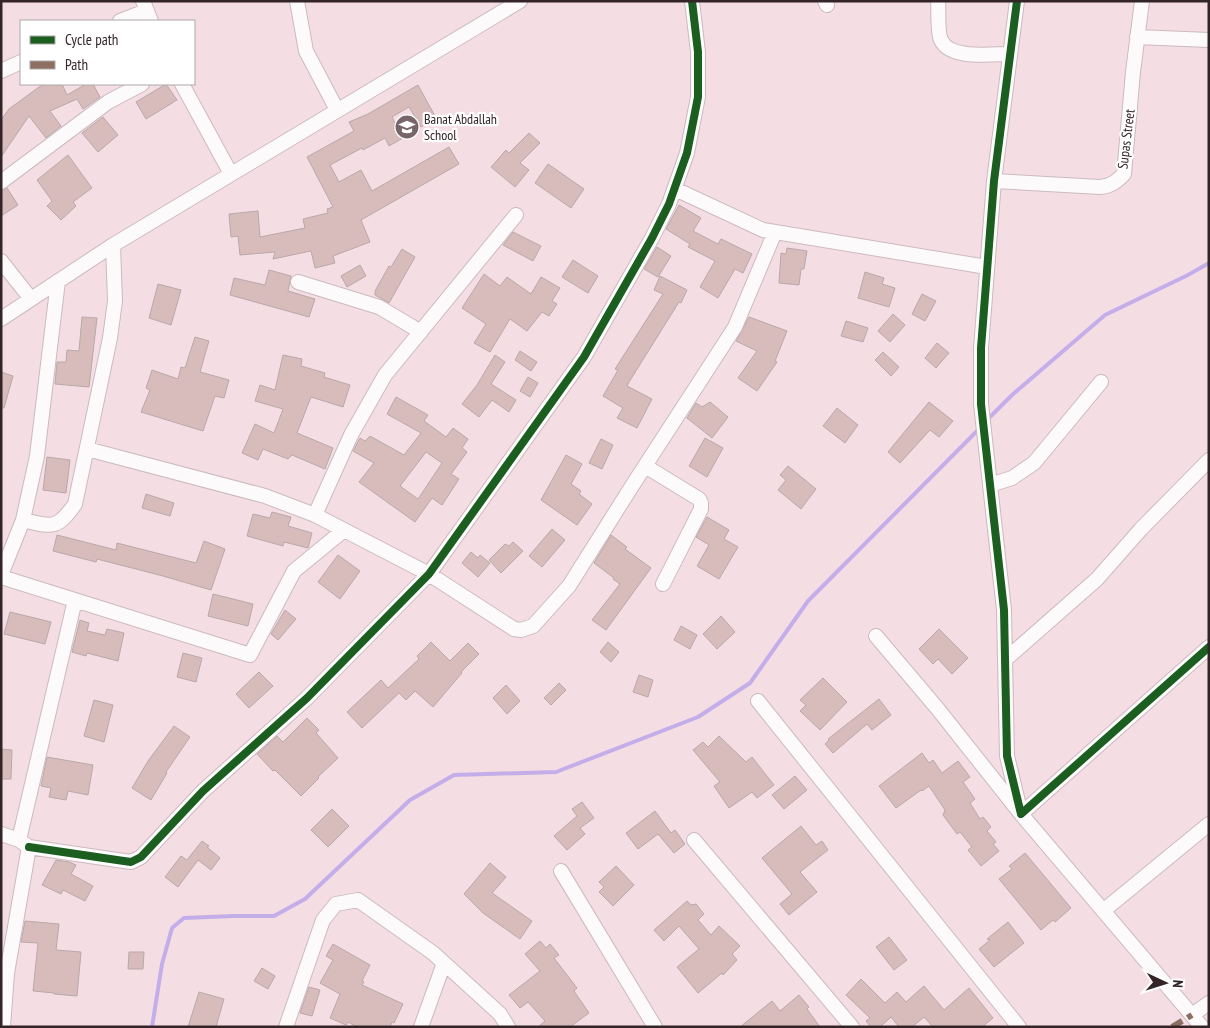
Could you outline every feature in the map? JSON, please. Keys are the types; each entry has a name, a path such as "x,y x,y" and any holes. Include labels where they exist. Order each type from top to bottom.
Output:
{"street":[{"path":"297,1 306,51 337,110"},
{"path":"1,319 113,245 520,1"},
{"path":"1,834 24,843 117,860 131,862 141,857 203,792 307,698 429,574 584,357 652,238 669,204 687,153 698,97 698,52 692,1"},
{"path":"938,1 940,39 946,49 956,53 1010,54"},
{"path":"1017,1 994,181 980,348 981,404 1004,610 1007,756 1021,814"},
{"name":"Supas Street","path":"994,181 1100,187 1109,186 1117,182 1124,174 1142,1"},
{"path":"123,20 146,11"},
{"path":"1137,36 1209,40"},
{"path":"1,71 20,62"},
{"path":"1,182 108,102 140,85"},
{"path":"183,85 231,174"},
{"path":"674,189 763,230 987,267"},
{"path":"315,515 351,436 385,375 516,214"},
{"path":"87,449 265,496 315,515 429,574 514,629 522,630 533,626 569,586 735,326 775,232"},
{"path":"23,520 47,526 56,524 65,519 75,504 110,338 114,310 115,279 113,245"},
{"path":"1,261 30,299"},
{"path":"58,281 37,456 23,520 1,576 250,655 294,571 344,530"},
{"path":"298,282 379,307 421,332"},
{"path":"990,485 1012,478 1034,463 1101,382"},
{"path":"1006,659 1097,579 1141,529 1209,460"},
{"path":"645,466 698,499 701,503 701,509 663,584"},
{"path":"3,1027 7,973 24,843 75,600"},
{"path":"876,636 937,708 1021,814 1202,1027"},
{"path":"1021,814 1209,646"},
{"path":"758,700 1019,1027"},
{"path":"1103,911 1209,824"},
{"path":"694,840 852,1027"},
{"path":"561,871 655,1027"},
{"path":"286,1027 323,920 336,904 358,900 433,952 500,1014 508,1027"},
{"path":"422,1027 444,963"},
{"path":"1192,1015 1209,1003"}],"building":[{"path":"44,85 62,85 67,95 84,85 94,85 100,97 83,109 77,99 50,111 61,126 46,138 29,116 1,157 1,120 9,109"},
{"path":"164,85 167,85 177,100 146,119 136,102"},
{"path":"418,85 436,118 421,127 409,107 392,117 403,138 389,146 385,138 330,165 339,182 361,170 372,191 449,147 459,164 361,220 370,242 333,256 335,263 315,268 311,251 273,259 275,252 240,255 238,236 231,237 229,214 258,211 260,237 305,228 303,219 328,213 327,209 333,207 307,157 354,131 349,122 368,114"},
{"path":"103,117 118,135 98,152 82,133"},
{"path":"529,133 540,143 520,163 529,170 515,187 491,167 506,150 509,153"},
{"path":"68,155 92,188 73,202 76,206 61,220 47,206 52,201 37,180"},
{"path":"548,164 584,189 571,208 535,183"},
{"path":"7,188 18,205 1,216 1,191"},
{"path":"679,205 701,218 693,231 718,244 721,239 752,254 743,273 735,269 718,298 700,287 715,261 688,247 690,244 666,229"},
{"path":"513,232 541,246 533,261 503,245"},
{"path":"657,247 671,256 658,277 644,269"},
{"path":"787,248 807,251 804,269 801,269 799,285 779,283 781,253 786,254"},
{"path":"402,249 415,257 389,303 375,295 375,291 389,266 391,267"},
{"path":"573,260 598,276 588,293 562,277"},
{"path":"360,265 366,276 347,287 341,276"},
{"path":"269,270 291,276 288,291 315,299 309,317 230,295 234,278 265,285"},
{"path":"865,272 884,278 882,284 895,288 889,307 858,298"},
{"path":"484,274 500,286 507,277 531,294 541,277 560,288 552,301 557,304 549,316 542,312 527,331 510,319 490,352 474,343 486,324 462,308"},
{"path":"660,276 687,290 681,303 679,302 627,386 652,399 637,428 617,418 623,408 603,396 618,370 615,369 663,294 654,290"},
{"path":"158,284 181,290 171,325 149,318"},
{"path":"922,294 936,301 925,321 912,314"},
{"path":"893,314 905,325 890,342 878,331"},
{"path":"82,317 97,318 89,387 55,384 57,362 66,362 67,350 79,351"},
{"path":"749,317 787,331 775,361 777,362 757,391 738,378 757,351 736,341"},
{"path":"846,321 868,328 863,342 841,336"},
{"path":"195,337 209,341 200,372 229,380 224,398 215,396 203,431 141,412 150,390 146,388 152,370 178,379 181,367 185,368"},
{"path":"937,343 949,353 936,368 925,358"},
{"path":"520,351 537,362 531,371 515,360"},
{"path":"883,352 899,367 891,376 875,360"},
{"path":"283,355 302,359 301,366 325,373 324,377 350,385 343,407 311,397 297,433 333,448 325,469 292,455 288,459 263,449 258,460 242,453 255,424 274,433 283,409 255,401 260,385 275,390"},
{"path":"495,355 505,362 491,384 516,400 509,412 492,400 479,417 462,404 477,385"},
{"path":"1,372 13,376 4,408 1,408"},
{"path":"528,377 538,383 530,397 520,391"},
{"path":"396,397 428,415 424,421 446,437 453,428 468,439 462,448 467,452 451,474 459,479 442,505 432,498 415,522 359,482 374,463 353,451 360,438 365,441 370,436 404,455 421,433 387,414","holes":["426,452 442,463 418,499 400,486"]},
{"path":"710,402 728,417 712,438 687,418 696,403 702,407"},
{"path":"929,402 953,421 939,437 930,430 900,463 888,452"},
{"path":"837,408 858,425 845,443 823,426"},
{"path":"705,438 723,448 707,477 689,466"},
{"path":"601,439 613,445 602,469 589,463"},
{"path":"566,455 582,464 571,484 581,491 579,494 592,504 577,525 541,500"},
{"path":"47,457 70,460 66,493 43,490"},
{"path":"788,466 816,489 801,509 778,490 786,480 780,475"},
{"path":"146,494 174,503 170,516 142,508"},
{"path":"272,512 291,517 288,526 312,533 308,548 284,542 283,546 247,536 253,514 270,518"},
{"path":"707,517 729,530 724,539 738,547 719,579 697,566 709,545 696,537"},
{"path":"552,529 565,540 542,567 529,556"},
{"path":"57,535 116,550 117,543 196,563 204,541 225,549 211,590 97,559 96,562 53,551"},
{"path":"611,535 627,547 625,549 651,568 606,630 592,620 620,584 594,563"},
{"path":"513,542 523,551 501,573 489,560 505,544 509,546"},
{"path":"471,552 478,558 480,555 490,563 478,577 462,563"},
{"path":"338,555 360,571 340,599 318,582"},
{"path":"213,594 253,604 248,626 208,616"},
{"path":"285,610 296,619 278,640 271,634"},
{"path":"10,612 51,622 45,644 4,634"},
{"path":"721,616 735,632 717,649 703,634"},
{"path":"80,620 89,623 87,631 105,635 107,629 124,633 118,661 87,653 86,656 72,652"},
{"path":"681,626 697,635 690,649 674,640"},
{"path":"939,629 968,658 952,674 938,659 933,664 919,649"},
{"path":"431,642 450,661 468,643 479,654 461,672 433,707 415,691 406,700 399,693 362,728 347,712 381,680 388,688 419,659 417,656"},
{"path":"608,642 619,652 611,662 600,652"},
{"path":"183,653 202,658 196,682 177,677"},
{"path":"259,672 273,686 249,708 236,694"},
{"path":"639,675 653,680 648,697 633,692"},
{"path":"823,678 847,702 820,730 800,711 806,705 800,700"},
{"path":"559,683 566,690 551,705 544,698"},
{"path":"506,685 520,701 507,714 493,698"},
{"path":"879,699 891,715 872,730 867,724 833,753 825,744 828,739"},
{"path":"94,700 113,705 104,742 84,736"},
{"path":"307,718 319,730 316,733 338,758 301,796 257,754 277,736 283,742"},
{"path":"174,726 190,737 166,772 151,800 132,788 148,761"},
{"path":"719,736 746,762 752,757 774,785 757,798 752,792 729,808 714,786 720,782 693,750 703,742 708,747"},
{"path":"1,749 12,750 11,779 1,779"},
{"path":"922,753 929,763 933,760 942,773 958,761 970,777 963,782 975,799 970,803 980,819 983,817 991,827 987,831 996,842 993,844 999,851 981,866 968,850 972,847 960,832 957,834 943,815 945,810 929,786 896,808 879,786"},
{"path":"47,757 93,765 88,795 68,791 66,800 49,797 51,788 41,786"},
{"path":"795,776 807,790 784,809 772,795"},
{"path":"582,802 594,818 580,828 585,834 567,850 554,836 577,816 572,809"},
{"path":"332,809 349,826 328,847 311,830"},
{"path":"655,811 671,833 675,830 685,844 674,853 658,834 638,849 626,833"},
{"path":"801,826 816,845 822,841 828,850 800,872 817,892 789,915 780,904 792,894 762,858"},
{"path":"202,841 220,858 211,870 198,860 178,887 165,877 181,856 187,860"},
{"path":"1025,853 1071,908 1055,922 1053,920 1041,930 999,879 1012,869 1009,866"},
{"path":"56,860 76,865 71,874 93,886 85,901 63,890 61,894 42,885"},
{"path":"490,863 506,877 492,893 532,921 520,939 483,913 464,894"},
{"path":"616,866 634,885 613,906 599,892 604,887 599,882"},
{"path":"687,901 691,905 696,904 704,914 698,920 711,935 719,926 740,946 732,954 737,960 723,975 722,973 698,993 677,967 699,949 679,926 664,941 654,930"},
{"path":"25,921 59,924 56,950 81,952 77,996 33,991 38,943 21,942"},
{"path":"1008,922 1024,943 994,967 979,949 990,940 987,939"},
{"path":"889,937 907,960 894,970 876,947"},
{"path":"540,941 546,948 550,944 559,955 554,958 577,988 574,991 589,1013 570,1027 538,1027 545,1021 528,1002 520,1008 509,995 540,971 525,954"},
{"path":"333,944 370,965 362,985 403,1004 394,1023 392,1022 390,1027 357,1027 348,1022 346,1025 330,1018 340,994 320,983 333,960 326,956"},
{"path":"129,952 144,952 143,969 128,969"},
{"path":"262,968 275,976 268,989 254,981"},
{"path":"861,979 885,1003 897,992 906,1002 924,986 944,1010 969,988 993,1018 982,1027 933,1027 924,1017 912,1027 899,1027 891,1017 880,1027 871,1027 866,1021 870,1018 846,995"},
{"path":"309,987 320,990 312,1016 300,1013"},
{"path":"199,992 224,999 216,1027 188,1027"},
{"path":"799,995 809,1007 807,1009 820,1027 740,1027 772,1001 780,1011"}],"waterway":[{"path":"986,421 1012,395 1105,315 1209,263"},
{"path":"152,1027 162,964 172,928 184,918 274,916 305,899 410,800 454,775 556,772 698,717 750,683 808,601 980,428"}],"marked path":[{"path":"1172,1027 1192,1015"}],"cycle path":[{"path":"29,847 131,862 141,857 203,791 307,698 429,574 584,357 652,238 669,204 687,153 698,97 698,52 692,1"},
{"path":"1017,1 994,181 981,348 981,404 1004,610 1007,756 1021,814 1209,647"}],"place":[{"name":"Banat Abdallah School","path":"407,127"}]}
